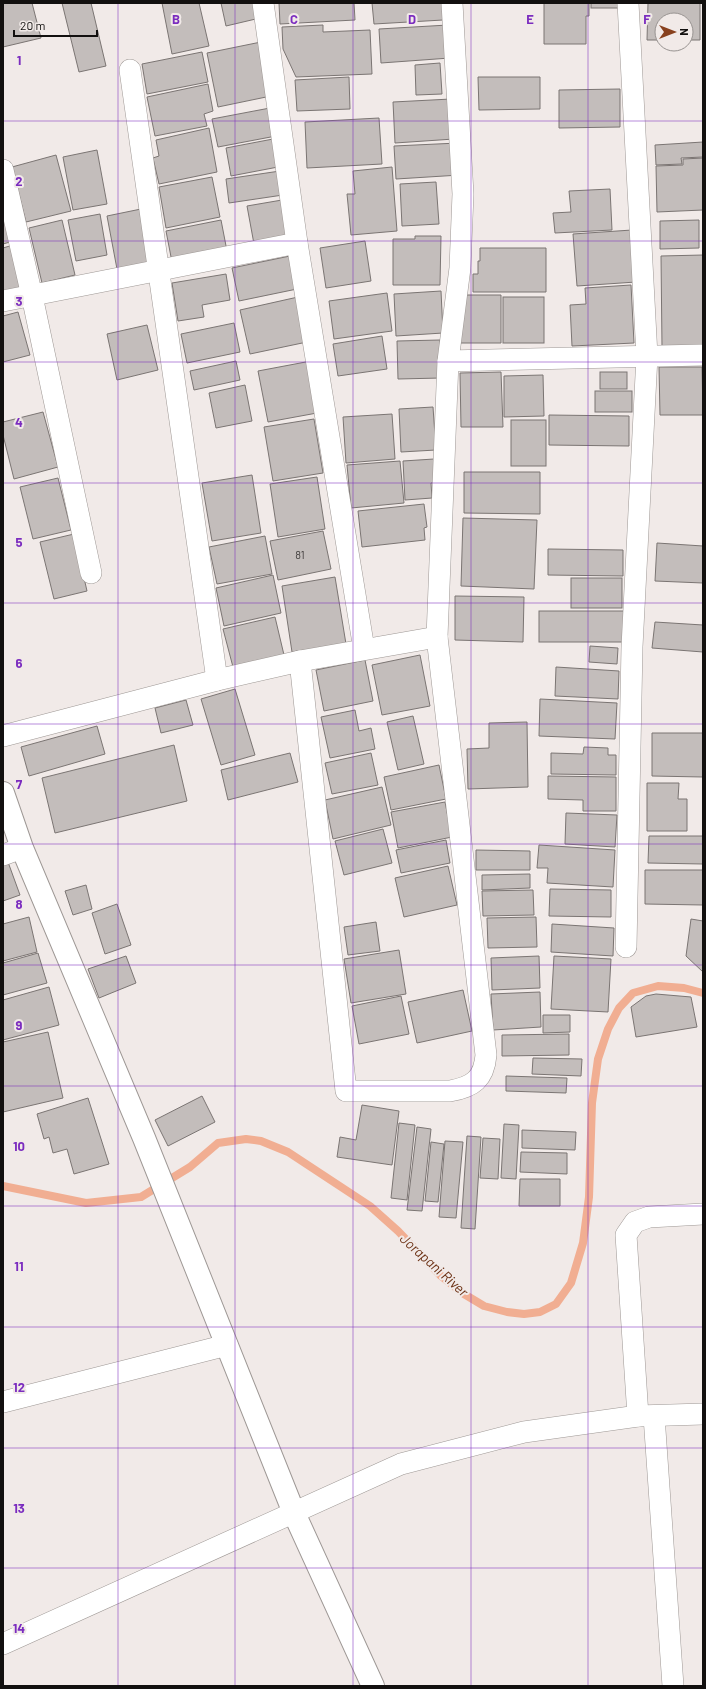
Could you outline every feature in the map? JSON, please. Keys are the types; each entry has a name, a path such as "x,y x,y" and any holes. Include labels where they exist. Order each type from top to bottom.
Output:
{"street":[{"path":"263,3 297,244 364,649"},
{"path":"300,661 346,1091 450,1091 464,1088 473,1083 480,1076 485,1066 486,1055 437,637 448,361 460,268 463,194 452,3"},
{"path":"626,947 632,647 647,356 628,3"},
{"path":"130,70 217,680"},
{"path":"3,170 32,296 91,573"},
{"path":"3,301 297,244"},
{"path":"448,361 703,354"},
{"path":"3,736 217,680 300,661 437,637"},
{"path":"3,792 13,852 144,1138 294,1513 373,1686"},
{"path":"673,1686 626,1236 635,1222 649,1217 703,1214"},
{"path":"3,1402 227,1345"},
{"path":"3,1644 401,1464 524,1432 646,1416 703,1414"}],"building":[{"path":"3,3 32,3 41,38 3,47"},
{"path":"62,3 91,3 106,66 79,72"},
{"path":"162,3 199,3 209,46 172,54"},
{"path":"221,3 257,3 260,18 226,26"},
{"path":"279,3 354,3 355,20 280,24"},
{"path":"372,3 443,3 443,20 374,24"},
{"path":"544,3 589,3 589,16 586,16 586,44 544,44"},
{"path":"591,3 620,3 620,8 591,8"},
{"path":"648,3 700,3 700,40 694,40 694,12 654,12 654,40 647,40"},
{"path":"323,25 323,32 370,30 372,74 296,77 283,49 282,27"},
{"path":"448,25 450,58 381,63 379,29"},
{"path":"261,42 271,96 218,107 207,53"},
{"path":"202,52 208,82 147,94 142,64"},
{"path":"440,63 442,94 416,95 415,65"},
{"path":"349,77 350,109 297,111 295,80"},
{"path":"478,77 540,77 540,109 479,110"},
{"path":"208,84 213,111 204,114 207,126 155,136 147,97"},
{"path":"620,89 620,127 559,128 559,90"},
{"path":"451,99 454,139 395,143 393,102"},
{"path":"270,108 276,136 218,147 212,119"},
{"path":"379,118 382,164 307,168 305,122"},
{"path":"209,128 217,172 159,184 153,158 159,156 156,140"},
{"path":"273,139 278,167 231,176 226,148"},
{"path":"703,142 703,157 681,158 682,164 656,165 655,145"},
{"path":"458,143 460,175 396,179 394,146"},
{"path":"97,150 107,204 73,210 63,157"},
{"path":"56,155 71,211 26,222 12,167"},
{"path":"703,158 703,210 657,212 656,166 683,165 683,159"},
{"path":"392,167 397,231 351,235 347,194 355,194 353,171"},
{"path":"280,171 283,195 229,203 226,179"},
{"path":"212,177 220,217 166,228 159,187"},
{"path":"436,182 439,224 402,226 400,184"},
{"path":"610,189 612,230 555,233 553,213 571,212 569,191"},
{"path":"282,200 289,238 254,244 247,206"},
{"path":"141,209 150,263 117,269 107,216"},
{"path":"100,214 107,255 76,261 68,220"},
{"path":"3,216 10,242 3,244"},
{"path":"62,220 75,275 42,283 29,228"},
{"path":"221,220 227,251 172,262 166,231"},
{"path":"699,220 699,248 660,249 660,221"},
{"path":"632,230 636,282 577,286 573,234"},
{"path":"415,236 441,236 440,285 393,285 393,239 415,239"},
{"path":"365,241 371,281 326,288 320,248"},
{"path":"13,245 25,287 3,294 3,248"},
{"path":"480,248 546,248 546,292 473,292 473,274 478,274"},
{"path":"703,255 703,346 662,347 661,256"},
{"path":"290,256 297,289 239,301 232,268"},
{"path":"226,274 230,300 202,305 204,317 178,321 172,283"},
{"path":"631,285 634,343 572,346 570,305 586,304 585,288"},
{"path":"441,291 443,333 396,336 394,294"},
{"path":"387,293 392,331 334,339 329,301"},
{"path":"462,295 501,295 501,343 457,343"},
{"path":"298,297 307,342 250,354 240,310"},
{"path":"503,297 544,297 544,343 503,343"},
{"path":"18,312 30,355 3,362 3,316"},
{"path":"234,323 240,352 187,363 181,334"},
{"path":"147,325 158,370 117,380 107,334"},
{"path":"382,336 387,369 338,376 333,344"},
{"path":"440,340 441,378 398,379 397,341"},
{"path":"236,361 240,380 194,390 190,371"},
{"path":"311,361 317,413 268,422 258,371"},
{"path":"659,367 702,367 703,415 660,415"},
{"path":"501,372 503,427 461,427 460,373"},
{"path":"600,372 627,372 627,389 600,389"},
{"path":"543,375 544,416 504,417 504,376"},
{"path":"245,385 252,421 216,428 209,393"},
{"path":"595,391 632,391 632,412 595,412"},
{"path":"433,407 436,450 401,452 399,409"},
{"path":"43,412 58,467 14,479 3,435 3,422"},
{"path":"392,414 395,459 346,463 343,417"},
{"path":"549,415 629,416 629,446 549,445"},
{"path":"314,419 323,473 273,481 264,427"},
{"path":"511,420 546,420 546,466 511,466"},
{"path":"434,459 436,483 431,483 432,498 405,500 403,461"},
{"path":"400,461 404,503 351,508 347,465"},
{"path":"464,472 540,472 540,514 464,513"},
{"path":"252,475 261,533 212,541 202,483"},
{"path":"317,477 325,529 278,537 270,484"},
{"path":"58,478 71,530 33,539 20,487"},
{"path":"424,504 427,527 424,528 425,540 362,547 358,511"},
{"path":"463,518 537,520 534,589 461,586"},
{"path":"323,531 331,569 278,580 270,541"},
{"path":"74,534 87,591 54,599 40,542"},
{"path":"265,536 272,574 217,584 209,547"},
{"path":"657,543 703,546 703,583 655,581"},
{"path":"548,549 623,550 623,576 548,575"},
{"path":"273,575 281,613 224,626 216,588"},
{"path":"335,577 346,644 292,652 282,586"},
{"path":"571,578 622,578 622,608 571,608"},
{"path":"455,596 524,597 523,642 455,640"},
{"path":"539,611 624,611 624,642 539,642"},
{"path":"275,617 284,655 233,667 223,629"},
{"path":"655,622 703,625 703,652 652,648"},
{"path":"590,646 618,648 617,664 589,662"},
{"path":"420,655 430,706 382,715 372,665"},
{"path":"365,660 373,701 324,711 316,670"},
{"path":"556,667 619,671 618,699 555,696"},
{"path":"235,689 255,755 221,765 201,699"},
{"path":"540,699 617,703 615,739 539,736"},
{"path":"186,700 193,725 161,733 155,708"},
{"path":"355,710 359,731 371,728 375,749 330,758 321,717"},
{"path":"413,716 424,764 398,770 387,722"},
{"path":"527,722 528,787 468,789 467,749 489,748 489,723"},
{"path":"97,726 105,754 29,776 21,747"},
{"path":"652,733 703,733 703,777 652,776"},
{"path":"174,745 187,801 55,833 42,778"},
{"path":"584,747 608,748 608,755 616,755 616,775 551,774 551,753 583,754"},
{"path":"290,753 298,782 228,800 221,770"},
{"path":"371,753 378,785 332,794 325,763"},
{"path":"439,765 446,799 391,810 384,777"},
{"path":"548,776 616,777 616,811 583,811 583,800 548,799"},
{"path":"647,783 679,783 678,799 687,799 687,831 647,831"},
{"path":"382,787 391,825 333,839 325,800"},
{"path":"445,802 452,837 398,848 391,812"},
{"path":"566,813 617,815 615,847 565,844"},
{"path":"383,829 392,863 344,875 335,841"},
{"path":"649,836 703,836 703,864 648,863"},
{"path":"446,840 450,863 401,873 396,850"},
{"path":"539,845 615,850 613,887 547,883 548,868 537,868"},
{"path":"476,850 530,851 530,870 476,870"},
{"path":"8,862 20,895 3,901 3,864"},
{"path":"448,866 457,905 404,917 395,878"},
{"path":"645,870 703,870 703,905 645,904"},
{"path":"530,874 530,888 482,890 482,875"},
{"path":"86,885 92,909 73,915 65,891"},
{"path":"550,889 611,890 611,917 549,916"},
{"path":"533,890 534,915 483,916 482,891"},
{"path":"117,904 131,945 105,954 92,913"},
{"path":"29,917 37,952 3,961 3,924"},
{"path":"536,917 537,947 488,948 487,918"},
{"path":"691,919 703,921 703,972 686,956"},
{"path":"376,922 380,951 348,955 344,927"},
{"path":"552,924 614,928 613,956 551,952"},
{"path":"399,950 406,994 351,1003 344,959"},
{"path":"38,953 47,983 3,995 3,963"},
{"path":"126,956 136,983 99,998 88,969"},
{"path":"539,956 540,988 492,990 491,958"},
{"path":"554,956 611,959 608,1012 551,1009"},
{"path":"49,987 59,1025 3,1040 3,1000"},
{"path":"463,990 472,1031 417,1043 408,1002"},
{"path":"540,992 541,1027 493,1030 491,994"},
{"path":"656,994 691,997 697,1027 636,1037 631,1007 646,996"},
{"path":"401,996 409,1034 359,1044 352,1006"},
{"path":"543,1015 570,1015 570,1032 543,1033"},
{"path":"48,1032 63,1098 3,1112 3,1042"},
{"path":"569,1034 569,1055 502,1056 502,1035"},
{"path":"533,1058 582,1059 581,1076 532,1074"},
{"path":"506,1076 567,1078 566,1093 506,1091"},
{"path":"202,1096 215,1122 168,1146 155,1120"},
{"path":"88,1098 109,1164 74,1174 67,1149 53,1153 49,1137 44,1139 37,1114"},
{"path":"362,1105 399,1111 392,1165 337,1157 340,1137 356,1140"},
{"path":"399,1123 415,1125 407,1200 391,1198"},
{"path":"504,1124 519,1125 516,1179 501,1178"},
{"path":"417,1127 431,1129 422,1211 407,1210"},
{"path":"522,1130 576,1132 575,1150 522,1148"},
{"path":"467,1136 481,1137 475,1229 461,1228"},
{"path":"483,1138 500,1139 498,1179 480,1178"},
{"path":"445,1141 463,1142 456,1218 439,1217"},
{"path":"431,1142 444,1144 438,1202 425,1201"},
{"path":"521,1152 567,1153 567,1174 520,1172"},
{"path":"520,1179 560,1179 560,1206 519,1206"}],"waterway":[{"name":"Jorapani River","path":"3,1186 86,1203 141,1197 190,1167 218,1143 246,1139 261,1141 288,1152 370,1206 398,1231 440,1275 464,1294 484,1306 507,1312 524,1314 540,1312 556,1304 571,1283 583,1243 589,1197 592,1103 598,1059 608,1029 619,1008 633,993 658,986 684,988 703,993"}]}
